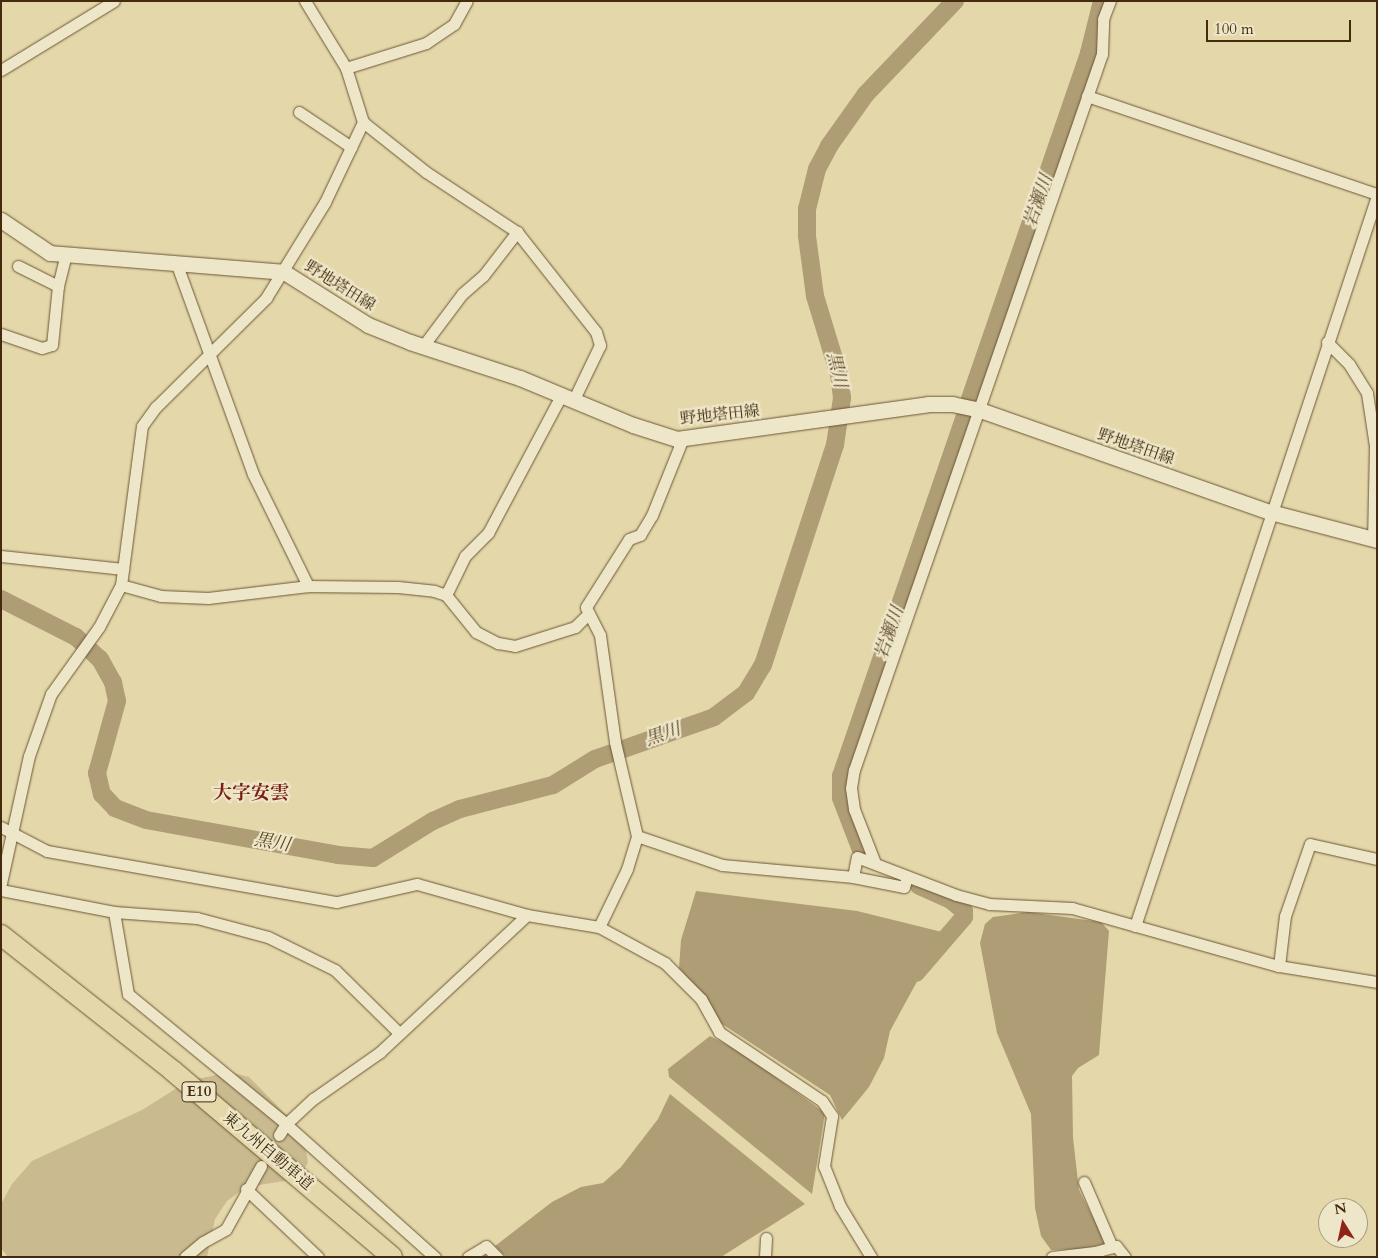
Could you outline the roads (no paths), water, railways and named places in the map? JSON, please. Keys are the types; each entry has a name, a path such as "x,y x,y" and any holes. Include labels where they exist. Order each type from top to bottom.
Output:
{"highway":[{"name":"東九州自動車道","path":"1,935 173,1071 392,1257"}],"main road":[{"name":"野地塔田線","path":"1,220 50,253 177,265 284,272 368,325 568,397 657,434 683,438 928,404 952,404 980,410 1270,512 1375,539"}],"street":[{"path":"1,70 114,1"},
{"path":"305,1 346,68 363,122 426,172 517,232 596,332 600,345 488,533 465,556 446,595"},
{"path":"346,68 426,42 454,24 467,1"},
{"path":"875,863 854,809 851,788 854,770 1102,54 1103,19 1110,1"},
{"path":"1087,96 1377,195 1270,512 1135,926"},
{"path":"299,112 351,148"},
{"path":"1,883 29,756 51,694 112,607 121,585 142,426 156,407 212,355 266,298 284,272 325,202 363,122"},
{"path":"423,346 462,294 483,276 517,232"},
{"path":"1,334 42,348 52,346 58,286 66,255"},
{"path":"177,265 212,355 254,474 308,586"},
{"path":"18,266 58,286"},
{"path":"1327,342 1349,364 1367,393 1375,446 1375,539"},
{"path":"600,927 627,869 637,836 615,742 600,636 586,608 629,539 640,535 652,515 683,438"},
{"path":"1,556 123,569"},
{"path":"121,585 161,596 208,598 308,586 398,587 446,595 476,632 498,643 515,646 576,627 588,614"},
{"path":"1,827 48,851 337,902 417,884 527,915 600,927 665,963 701,999 720,1032 822,1102 832,1116 824,1166 840,1206 871,1257"},
{"path":"637,836 722,865 853,877 904,887 907,877"},
{"path":"1279,966 1285,916 1310,844 1377,859"},
{"path":"853,877 858,857 907,877 989,904 1072,908 1279,966 1377,982"},
{"path":"1,890 114,912 197,918 268,937 335,970 398,1033"},
{"path":"114,912 128,994 286,1124 435,1257"},
{"path":"279,1136 286,1124 313,1099 380,1052 398,1033 527,915"},
{"path":"185,1257 203,1242 226,1229 246,1189 261,1166"},
{"path":"1084,1182 1112,1248"},
{"path":"246,1189 318,1257"},
{"path":"765,1257 766,1238"},
{"path":"468,1257 486,1246 497,1257"},
{"path":"1052,1257 1116,1246 1125,1257"}],"waterway":[{"name":"黒川","path":"1,599 76,637 100,659 113,682 117,701 97,773 102,794 115,808 146,820 338,855 373,858 433,821 460,809 553,785 595,759 714,717 746,693 763,665 835,445 842,398 839,375 815,296 807,236 807,209 817,169 829,146 866,94 955,1"},
{"name":"岩瀬川","path":"970,399 1089,53 1102,1"},
{"name":"岩瀬川","path":"861,850 841,798 841,776 965,416"},
{"name":"岩瀬川","path":"916,973 964,917 964,911 951,900 919,886"}],"district":[{"name":"大字安雲","path":"251,794"}]}
